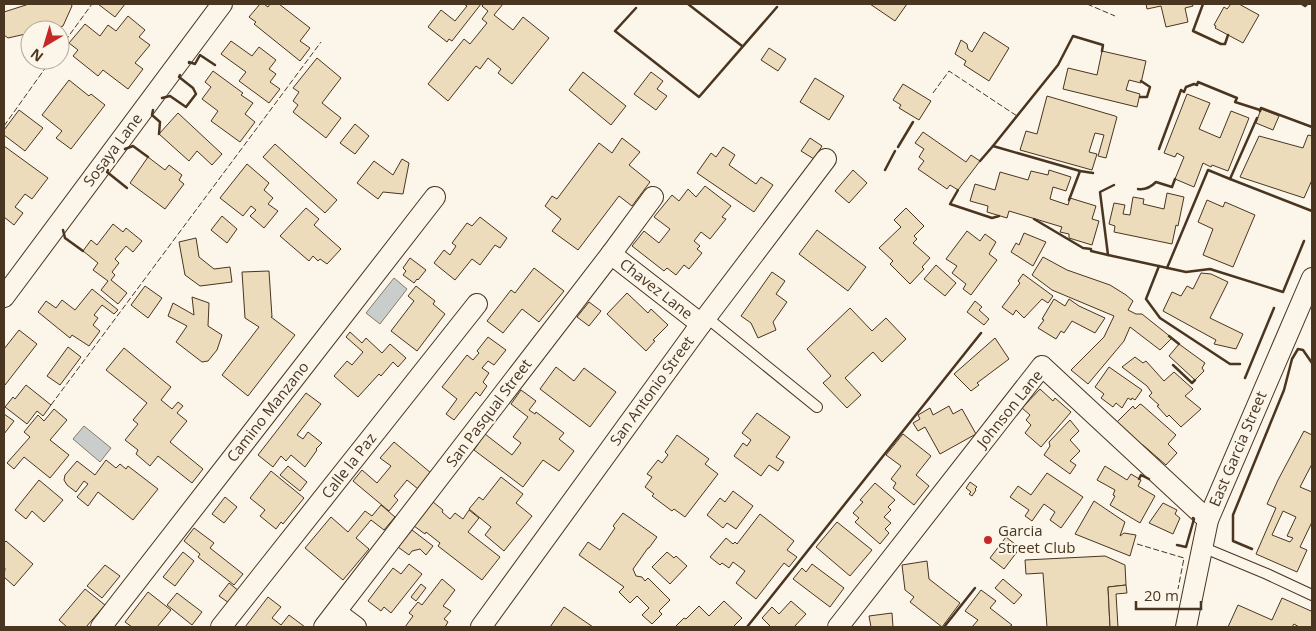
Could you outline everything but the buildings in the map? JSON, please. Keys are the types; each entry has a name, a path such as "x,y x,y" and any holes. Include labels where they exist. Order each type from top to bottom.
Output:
{"street":[{"name":"Sosaya Lane","path":"4,297 222,4"},
{"name":"San Antonio Street","path":"481,627 703,320 826,159"},
{"name":"Camino Manzano","path":"101,627 434,197"},
{"name":"San Pasqual Street","path":"330,620 653,197"},
{"name":"Chavez Lane","path":"611,254 703,320"},
{"name":"East Garcia Street","path":"1186,627 1208,520 1312,278"},
{"name":"Calle la Paz","path":"221,627 477,304"},
{"name":"Johnson Lane","path":"838,627 1042,366 1208,520"},
{"path":"330,620 356,627"}],"lane":[{"path":"703,320 817,407"},
{"path":"1202,547 1312,595"}],"shaded area":[{"path":"394,278 407,289 380,324 366,313"},
{"path":"84,426 111,448 100,462 73,439"}],"fence":[{"path":"70,34 92,4"},
{"path":"1087,4 1115,16"},
{"path":"51,405 321,42"},
{"path":"4,126 44,70"},
{"path":"933,93 949,71 1017,116"},
{"path":"1137,544 1184,558 1178,589"}],"wall":[{"path":"688,4 742,46"},
{"path":"1203,4 1193,31 1221,44 1225,44 1228,35"},
{"path":"1302,4 1305,6 1307,4"},
{"path":"636,8 615,31 699,97 777,7"},
{"path":"1093,173 993,146 1058,65 1073,36 1103,45 1102,51"},
{"path":"189,63 195,64 200,55 215,65"},
{"path":"162,98 170,96 186,107 196,94 193,88 179,77 180,75"},
{"path":"1140,97 1147,97 1150,87 1141,81"},
{"path":"1159,149 1181,90 1184,92 1186,87 1194,84 1197,85 1198,82 1237,98 1235,102 1260,110"},
{"path":"1260,111 1261,108 1312,127"},
{"path":"153,110 152,115 160,122 159,134"},
{"path":"1257,118 1230,179 1312,211"},
{"path":"898,147 913,122"},
{"path":"125,149 133,146 148,157"},
{"path":"980,161 993,146"},
{"path":"885,170 895,151"},
{"path":"108,170 107,172 127,188"},
{"path":"1167,268 1208,170 1230,179"},
{"path":"1069,200 1080,171"},
{"path":"1138,189 1147,188 1156,182 1172,187 1175,179"},
{"path":"1114,185 1100,192 1108,255 1186,272 1210,269 1283,292 1304,241"},
{"path":"958,190 950,204 992,218 999,216"},
{"path":"1034,219 1083,248 1108,255"},
{"path":"63,230 65,238 83,251"},
{"path":"1159,266 1146,299 1160,318 1230,364 1240,364"},
{"path":"1245,378 1274,308"},
{"path":"747,627 981,333"},
{"path":"1169,336 1179,344"},
{"path":"1252,549 1233,541 1233,515 1284,390 1292,359 1298,349 1303,350 1312,363"},
{"path":"1173,365 1192,383 1195,380"},
{"path":"1139,479 1141,475 1149,479"},
{"path":"1177,545 1186,547 1193,518"},
{"path":"944,627 975,588"}],"place":[{"name":"Garcia Street Club","path":"988,540"}]}
